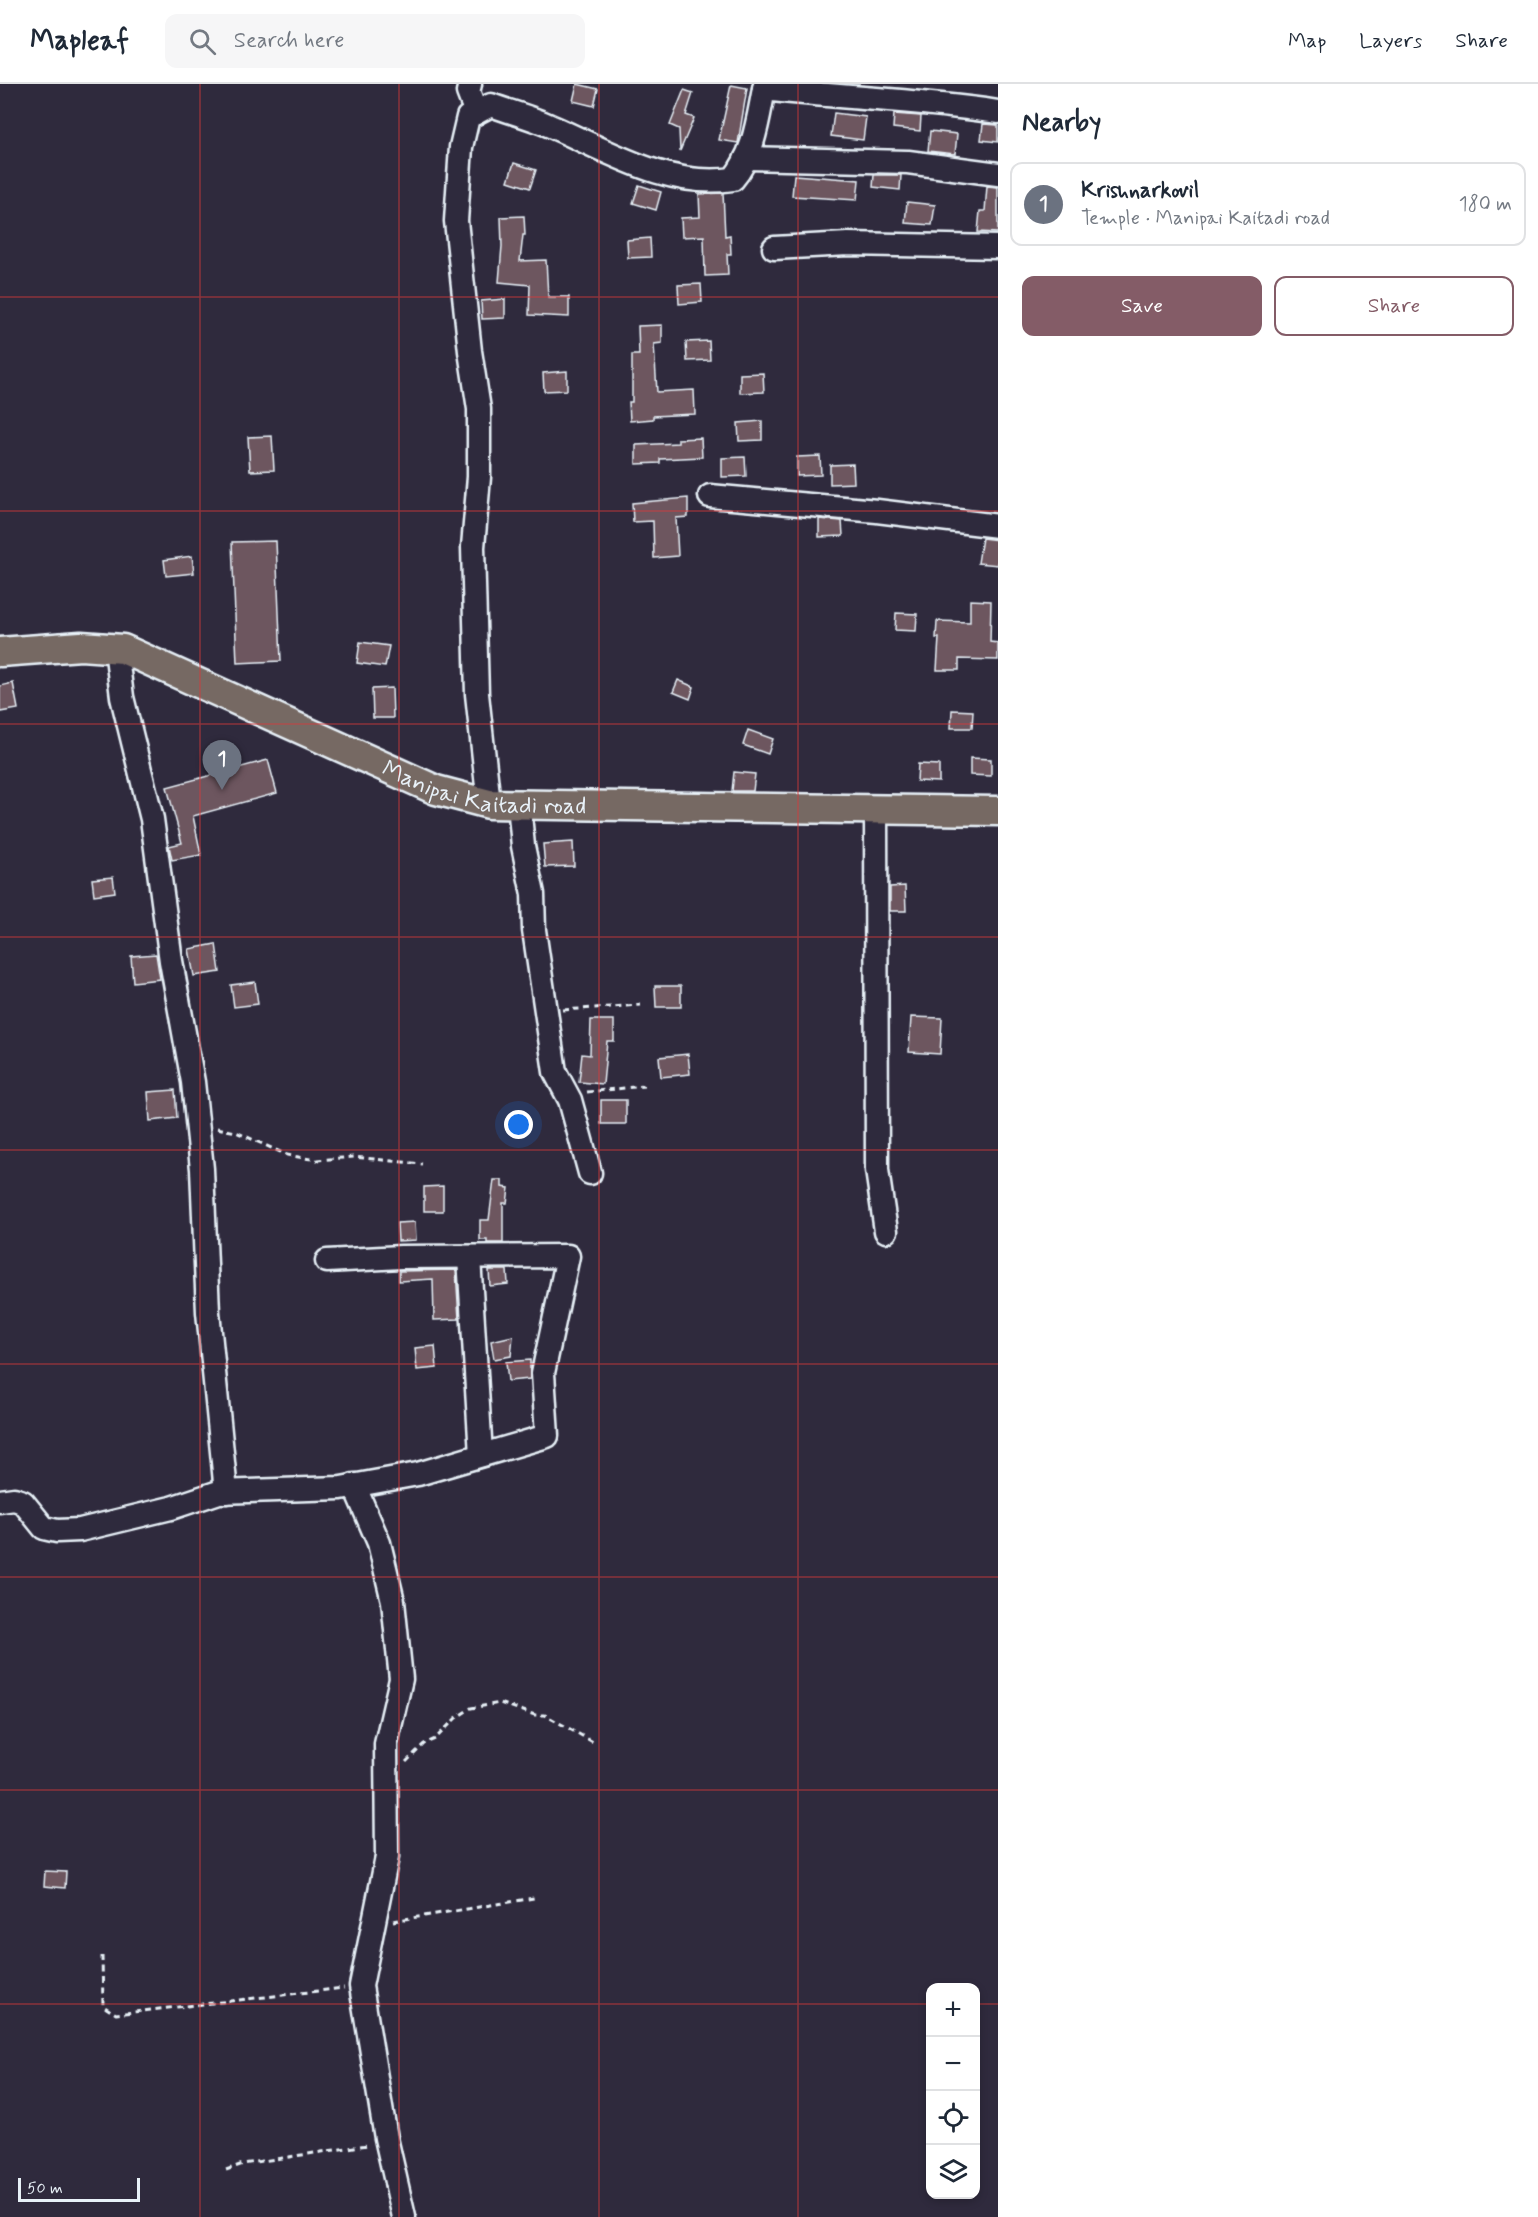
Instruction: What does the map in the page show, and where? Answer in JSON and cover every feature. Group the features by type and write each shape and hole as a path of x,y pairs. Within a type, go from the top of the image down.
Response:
{"main road":[{"name":"Manipai Kaitadi road","path":"0,652 81,646 123,649 436,790 489,804 998,811"}],"street":[{"path":"470,84 468,92 476,113"},
{"path":"489,804 477,694 473,547 479,477 479,409 470,351 456,221 460,147 468,117 491,105 546,123 661,174 711,183 733,179 741,169 752,145 765,86 826,96 944,103 998,112"},
{"path":"746,158 908,162 998,174"},
{"path":"774,248 848,244 998,247"},
{"path":"710,496 877,511 998,526"},
{"path":"116,648 122,697 152,819 171,961 193,1082 202,1169 208,1312 226,1492"},
{"path":"519,804 523,846 533,894 534,930 555,1072 567,1094 590,1173"},
{"path":"876,809 877,1170 886,1231"},
{"path":"0,1501 14,1499 23,1502 44,1528 57,1531 80,1530 171,1508 219,1492 341,1488 418,1474 547,1436 543,1373 568,1256 401,1257 327,1261"},
{"path":"469,1257 481,1455"},
{"path":"354,1485 380,1543 393,1601 401,1679 386,1744 387,1857 361,1986 387,2142 405,2217"}],"path":[{"path":"546,1011 641,1005"},
{"path":"567,1094 644,1086"},
{"path":"196,1114 212,1126 236,1132 287,1155 317,1160 354,1157 422,1164"},
{"path":"387,1774 405,1762 423,1744 435,1739 456,1718 471,1708 500,1703 535,1715 545,1715 593,1742"},
{"path":"374,1924 534,1898"},
{"path":"102,1956 103,2006 116,2014 361,1986"},
{"path":"226,2170 243,2164 387,2142"}],"building":[{"path":"577,84 598,89 594,106 573,101"},
{"path":"731,85 747,88 738,143 719,140"},
{"path":"684,90 693,93 686,115 694,118 680,151 679,129 670,125"},
{"path":"834,113 866,117 863,140 831,136"},
{"path":"894,114 921,116 920,131 893,128"},
{"path":"983,124 998,125 998,142 981,140"},
{"path":"930,131 957,134 955,154 928,151"},
{"path":"514,163 536,170 530,188 508,181"},
{"path":"794,175 859,180 857,200 792,196"},
{"path":"874,175 901,175 900,190 873,187"},
{"path":"639,185 661,192 656,210 633,203"},
{"path":"987,186 998,187 998,233 978,232 980,211 985,211"},
{"path":"723,193 725,236 730,235 731,254 727,254 728,275 705,276 704,236 682,237 681,218 700,217 699,194"},
{"path":"907,202 935,205 932,225 905,223"},
{"path":"524,216 525,235 523,235 520,261 546,260 548,297 569,297 569,317 529,315 530,285 499,282 502,246 501,217"},
{"path":"650,238 651,257 628,258 627,240"},
{"path":"701,284 702,302 679,304 678,285"},
{"path":"505,299 505,318 482,319 481,301"},
{"path":"662,325 662,343 654,344 657,392 694,390 695,414 653,416 653,419 630,421 632,355 639,355 638,326"},
{"path":"709,341 710,360 687,361 686,342"},
{"path":"567,371 567,390 544,391 543,373"},
{"path":"763,373 764,392 740,393 740,374"},
{"path":"762,421 762,440 739,441 738,423"},
{"path":"272,436 274,470 250,471 248,437"},
{"path":"701,438 702,457 660,459 660,463 636,464 636,445 678,443 678,439"},
{"path":"820,456 821,475 797,476 797,457"},
{"path":"745,457 746,476 722,477 722,458"},
{"path":"853,464 854,483 830,484 830,465"},
{"path":"688,498 688,517 676,518 678,556 654,558 653,521 633,522 632,503"},
{"path":"819,519 842,521 843,536 819,537"},
{"path":"982,538 998,540 998,565 978,563"},
{"path":"276,541 281,661 237,663 232,542"},
{"path":"192,556 194,573 166,576 164,560"},
{"path":"970,600 991,601 990,642 998,643 998,660 959,659 959,670 937,670 939,638 936,638 937,621 970,622"},
{"path":"896,613 917,614 916,631 895,630"},
{"path":"360,642 389,646 385,667 357,663"},
{"path":"678,680 694,687 690,699 673,692"},
{"path":"13,683 18,709 0,712 0,686"},
{"path":"392,688 393,718 373,718 372,689"},
{"path":"952,710 973,711 972,728 951,728"},
{"path":"748,730 773,739 768,754 743,745"},
{"path":"970,758 991,759 991,776 970,775"},
{"path":"268,760 277,793 193,816 201,855 172,860 169,846 182,843 167,787"},
{"path":"918,764 939,765 939,782 917,781"},
{"path":"734,772 755,774 753,791 732,791"},
{"path":"573,842 574,866 545,867 543,844"},
{"path":"113,877 115,892 94,895 92,879"},
{"path":"905,886 906,911 890,911 890,887"},
{"path":"216,944 220,972 194,976 189,949"},
{"path":"156,954 160,979 133,982 131,956"},
{"path":"255,982 258,1004 234,1007 231,985"},
{"path":"655,986 681,986 681,1007 656,1007"},
{"path":"911,1017 942,1018 940,1054 909,1052"},
{"path":"591,1020 614,1020 614,1041 607,1041 603,1084 579,1082 582,1054 590,1055"},
{"path":"688,1054 690,1074 661,1077 659,1057"},
{"path":"175,1090 177,1118 150,1121 148,1092"},
{"path":"601,1100 626,1100 626,1124 601,1124"},
{"path":"494,1180 502,1180 502,1187 509,1188 507,1203 503,1203 503,1243 487,1243 487,1240 480,1240 480,1220 489,1220"},
{"path":"443,1186 443,1211 424,1211 424,1187"},
{"path":"415,1222 416,1240 398,1241 397,1223"},
{"path":"456,1270 459,1319 434,1320 433,1279 399,1281 399,1271"},
{"path":"489,1270 507,1270 508,1284 490,1286"},
{"path":"513,1336 511,1356 494,1359 491,1341"},
{"path":"435,1346 437,1368 417,1370 415,1348"},
{"path":"530,1360 530,1379 508,1381 506,1362"},
{"path":"45,1871 66,1872 65,1888 44,1886"}],"place":[{"name":"Krishnarkovil","path":"222,790"}]}
